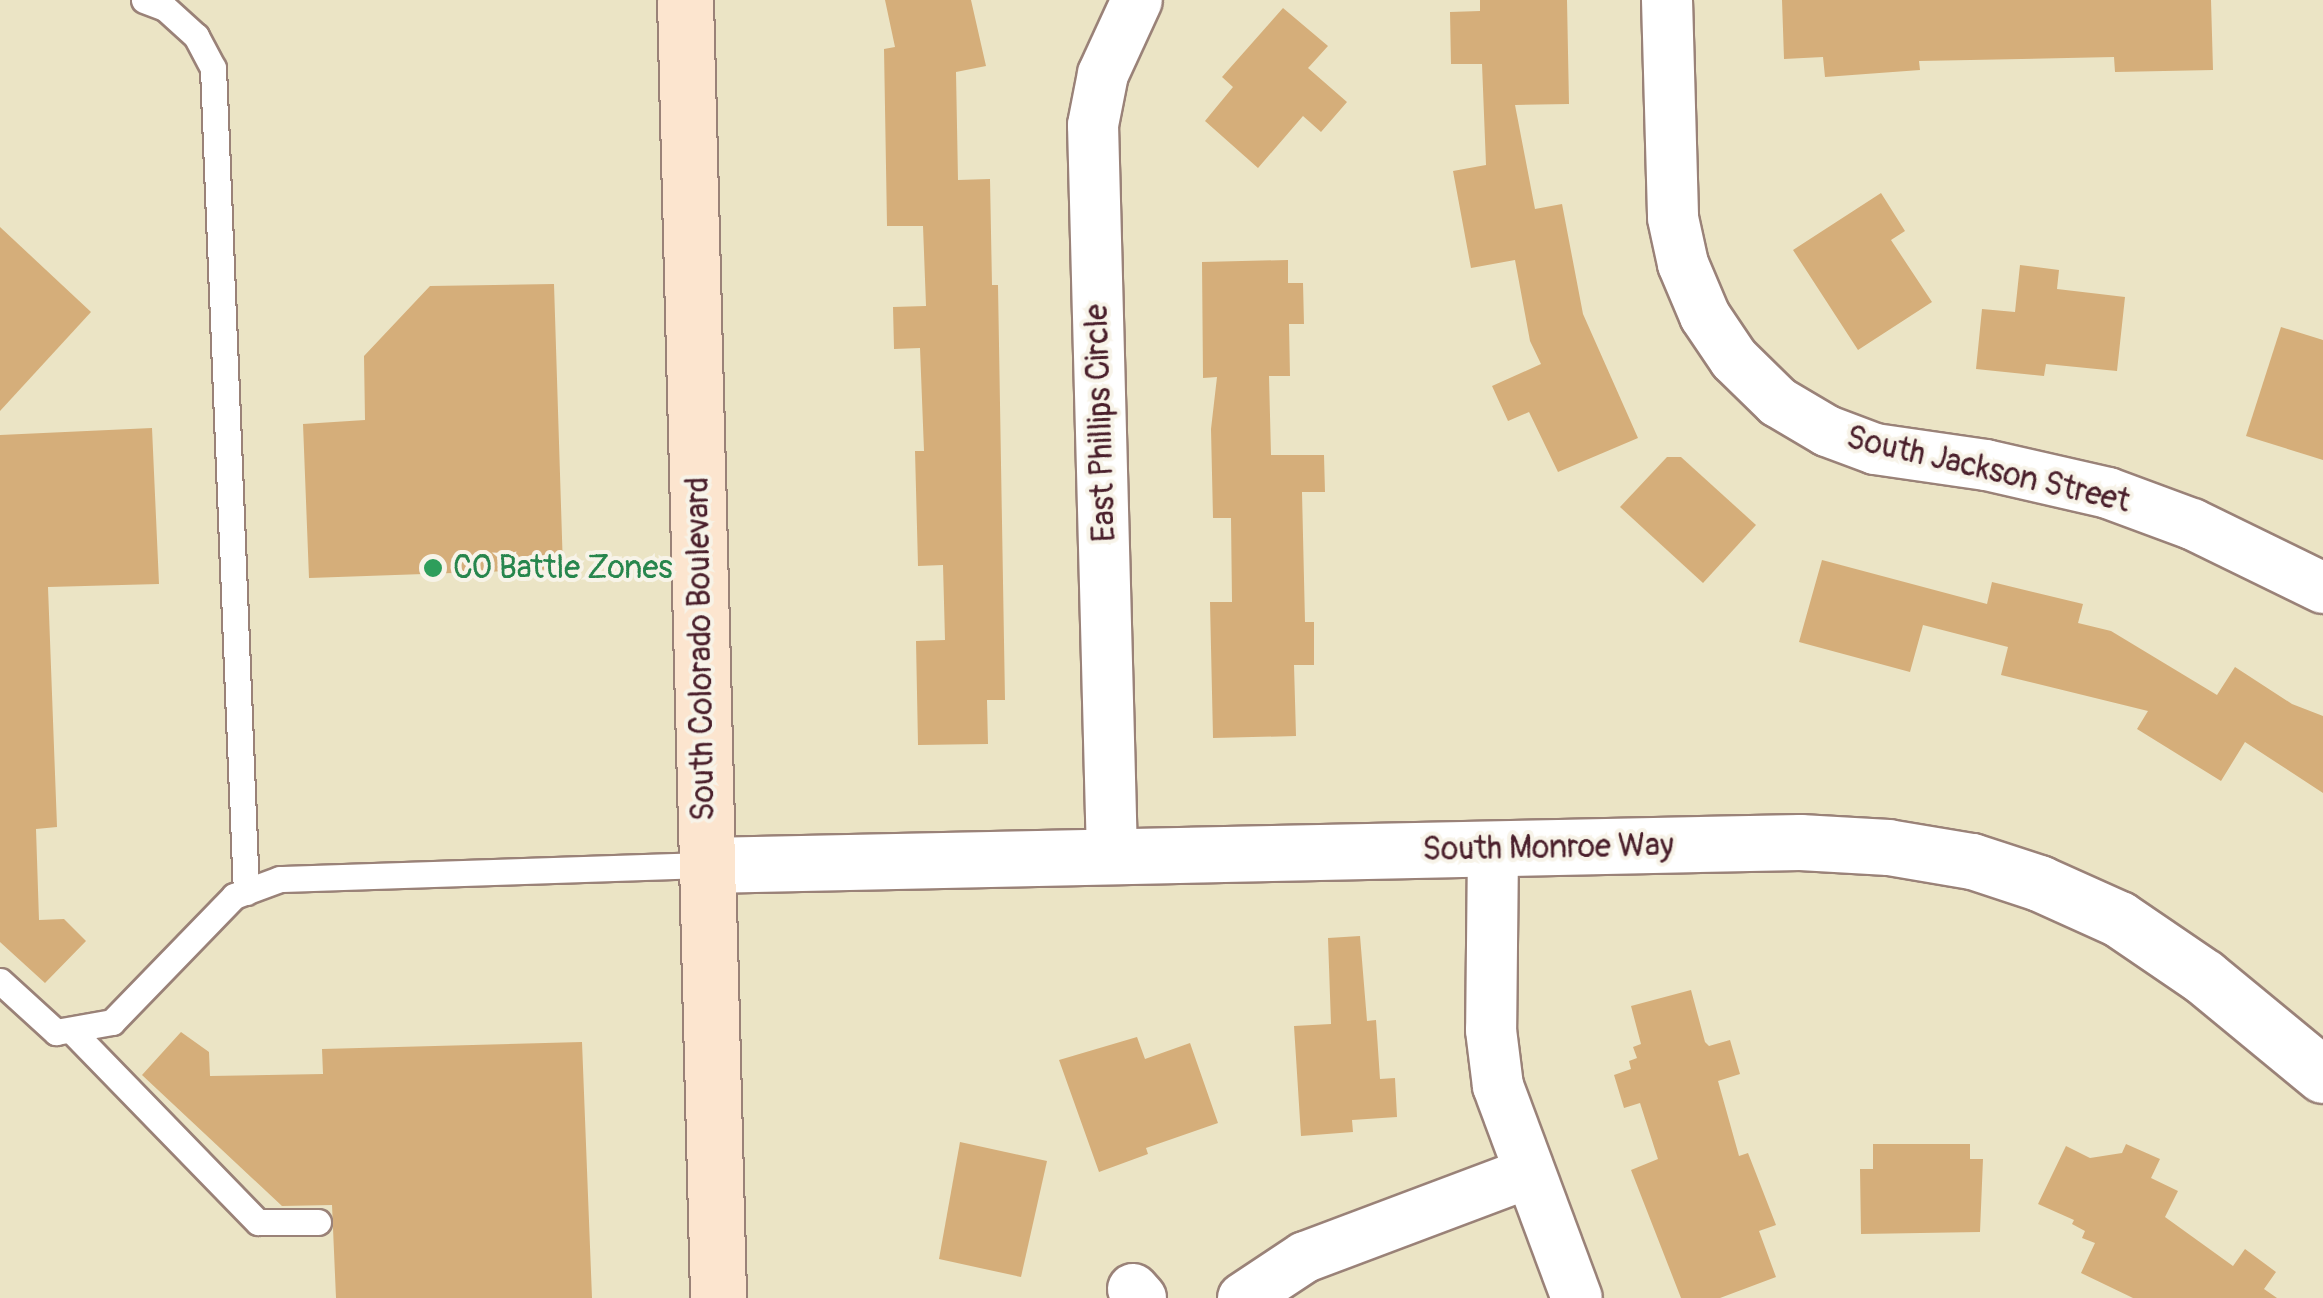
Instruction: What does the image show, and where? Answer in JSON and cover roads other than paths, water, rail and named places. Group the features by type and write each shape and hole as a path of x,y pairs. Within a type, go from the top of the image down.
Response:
{"main road":[{"name":"South Colorado Boulevard","path":"685,0 718,1298"}],"street":[{"name":"East Phillips Circle","path":"1112,855 1093,125 1103,74 1137,0"},
{"name":"South Jackson Street","path":"1667,0 1674,218 1683,264 1705,316 1734,359 1778,402 1827,431 1875,449 1986,465 2108,493 2192,524 2323,588"},
{"name":"South Monroe Way","path":"706,866 1800,842 1888,847 1972,862 2039,883 2119,920 2204,977 2323,1076"},
{"path":"1493,850 1491,1030 1498,1086 1576,1298"},
{"path":"1242,1298 1305,1257 1529,1173"}],"lane":[{"path":"144,0 165,8 196,36 213,68 246,892"},
{"path":"0,982 56,1032 70,1030 112,1022 234,896 280,879 706,866"},
{"path":"70,1030 258,1222 318,1222"}],"place":[{"name":"CO Battle Zones","path":"433,568"}]}
